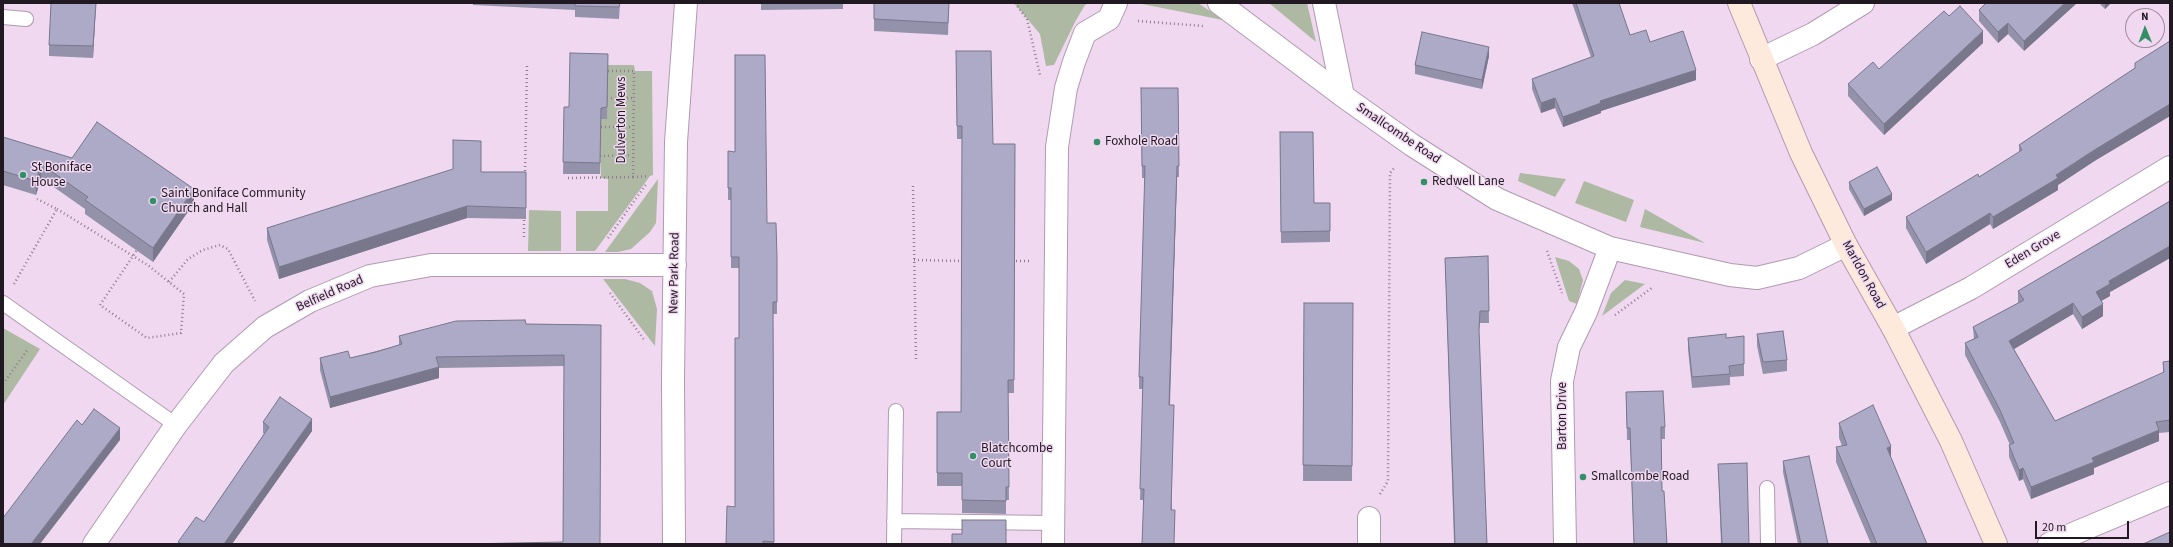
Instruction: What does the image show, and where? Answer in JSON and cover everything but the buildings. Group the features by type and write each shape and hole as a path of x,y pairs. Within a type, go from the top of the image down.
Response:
{"main road":[{"name":"Marldon Road","path":"1739,3 1801,153 1846,245 1893,328 1951,441 1996,544"}],"street":[{"name":"New Park Road","path":"674,544 673,378 676,142 686,3"},
{"name":"Smallcombe Road","path":"1219,3 1343,96 1412,145 1496,200 1610,248 1730,275 1757,278 1798,268 1846,245"},
{"path":"1324,3 1343,96"},
{"path":"1761,59 1814,34 1863,3"},
{"path":"1053,544 1057,147 1066,88 1085,33 1112,11"},
{"name":"Eden Grove","path":"1893,328 1971,288 2170,167"},
{"name":"Barton Drive","path":"1565,544 1562,381 1569,347 1586,312 1610,248"},
{"name":"Belfield Road","path":"94,544 176,425 224,363 265,327 310,301 370,276 431,265 675,265"},
{"path":"2049,544 2170,493"},
{"path":"1369,518 1369,544"}],"lane":[{"path":"3,17 26,19"},
{"path":"3,303 176,425"},
{"path":"894,544 896,411"},
{"path":"1766,488 1768,544"},
{"path":"894,521 1054,523"}],"path":[{"path":"1015,3 1027,18 1041,79"},
{"path":"1112,11 1208,26"},
{"path":"525,180 527,64"},
{"name":"Dulverton Mews","path":"568,178 632,177 634,72 608,71"},
{"path":"607,98 634,98"},
{"path":"600,127 633,127"},
{"path":"1369,518 1372,504 1388,481 1390,173 1412,145"},
{"path":"600,156 632,155"},
{"path":"632,177 653,175 589,265 673,378"},
{"path":"913,186 916,360"},
{"path":"37,199 57,209 133,256 184,294 181,333 147,338 100,305 133,256 137,250"},
{"path":"12,287 57,209"},
{"path":"524,212 524,266"},
{"path":"169,282 188,259 202,250 220,245 228,249 257,305"},
{"path":"914,260 969,261"},
{"path":"1009,261 1056,262"},
{"path":"3,384 31,344"}],"green space":[{"path":"1014,3 1089,3 1085,5 1075,22 1054,65 1046,66 1040,34"},
{"path":"1137,3 1198,3 1223,20"},
{"path":"1269,3 1307,3 1316,42"},
{"path":"607,65 634,65 635,71 652,71 653,175 650,176 595,251 576,251 576,211 608,211 608,179 601,178 600,147 601,119 607,118"},
{"path":"1520,173 1566,179 1555,197 1518,181"},
{"path":"658,179 656,223 650,232 631,249 618,252 605,252"},
{"path":"1584,181 1634,200 1626,222 1575,203"},
{"path":"1645,209 1705,243 1640,227"},
{"path":"529,210 561,211 561,251 528,251"},
{"path":"1555,257 1569,261 1579,269 1583,280 1577,304 1569,301"},
{"path":"603,279 625,279 640,283 652,291 657,309 655,346"},
{"path":"1625,280 1645,284 1602,316 1611,293"},
{"path":"3,328 40,349 3,405"}],"place":[{"name":"Foxhole Road","path":"1097,142"},
{"name":"St Boniface House","path":"23,175"},
{"name":"Redwell Lane","path":"1424,182"},
{"name":"Saint Boniface Community Church and Hall","path":"153,201"},
{"name":"Blatchcombe Court","path":"973,456"},
{"name":"Smallcombe Road","path":"1583,477"}]}
